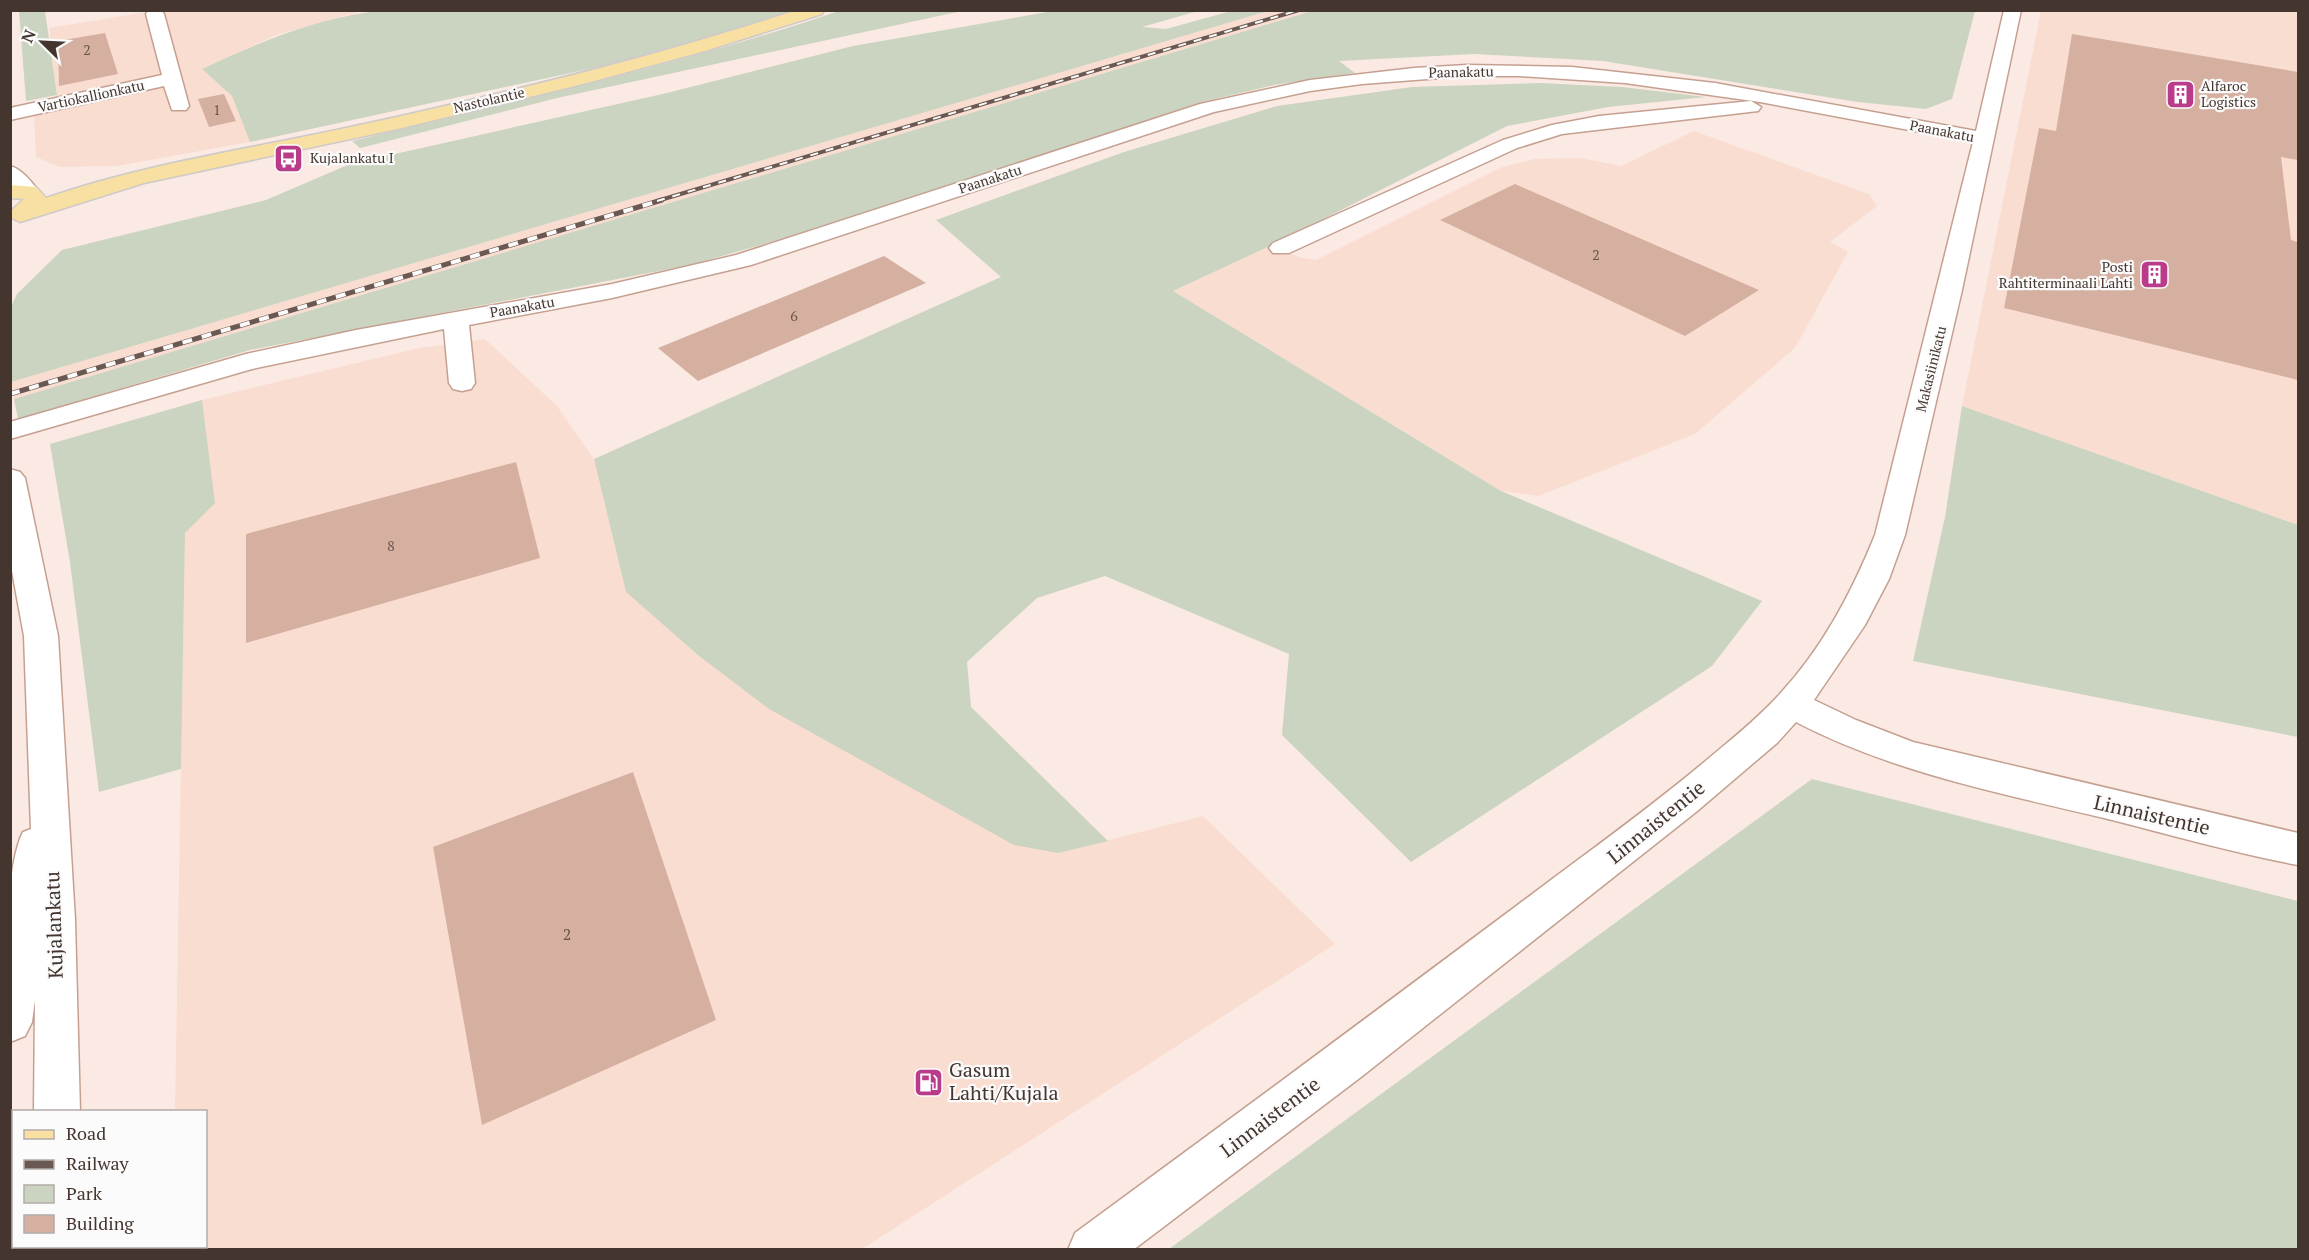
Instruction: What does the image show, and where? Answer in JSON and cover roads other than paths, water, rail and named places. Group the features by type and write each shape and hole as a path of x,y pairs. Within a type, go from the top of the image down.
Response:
{"main road":[{"name":"Nastolantie","path":"16,217 68,198 159,174 497,99 721,41 816,10"},
{"name":"Nastolantie","path":"23,192 159,174"},
{"path":"16,217 33,205 36,200 23,192"}],"street":[{"name":"Makasiinikatu","path":"1792,704 1849,625 1873,579 1890,535 1950,290 1982,138 2013,10"},
{"path":"155,14 178,106"},
{"name":"Paanakatu","path":"10,430 246,362 612,291 743,260 1207,108 1297,87 1399,74 1517,71 1624,77 1772,99 1982,138"},
{"name":"Vartiokallionkatu","path":"10,114 171,79"},
{"path":"1281,248 1491,152 1550,132 1599,122 1752,107 1772,99"},
{"path":"10,172 23,192"},
{"path":"456,320 462,383"},
{"name":"Kujalankatu","path":"10,478 41,636 55,920 57,1110"},
{"name":"Linnaistentie","path":"1092,1250 1562,897 1692,794 1764,733 1792,704 1844,730 1953,767 2298,849"},
{"name":"Kujalankatu","path":"10,1022 38,835 45,739"}],"railway":[{"path":"657,201 1299,10"},
{"path":"10,394 662,200"}],"place":[{"name":"Alfaroc Logistics","path":"2180,94"},
{"name":"Kujalankatu I","path":"289,158"},
{"name":"Posti Rahtiterminaali Lahti","path":"2154,275"},
{"name":"Gasum Lahti/Kujala","path":"928,1082"}]}
